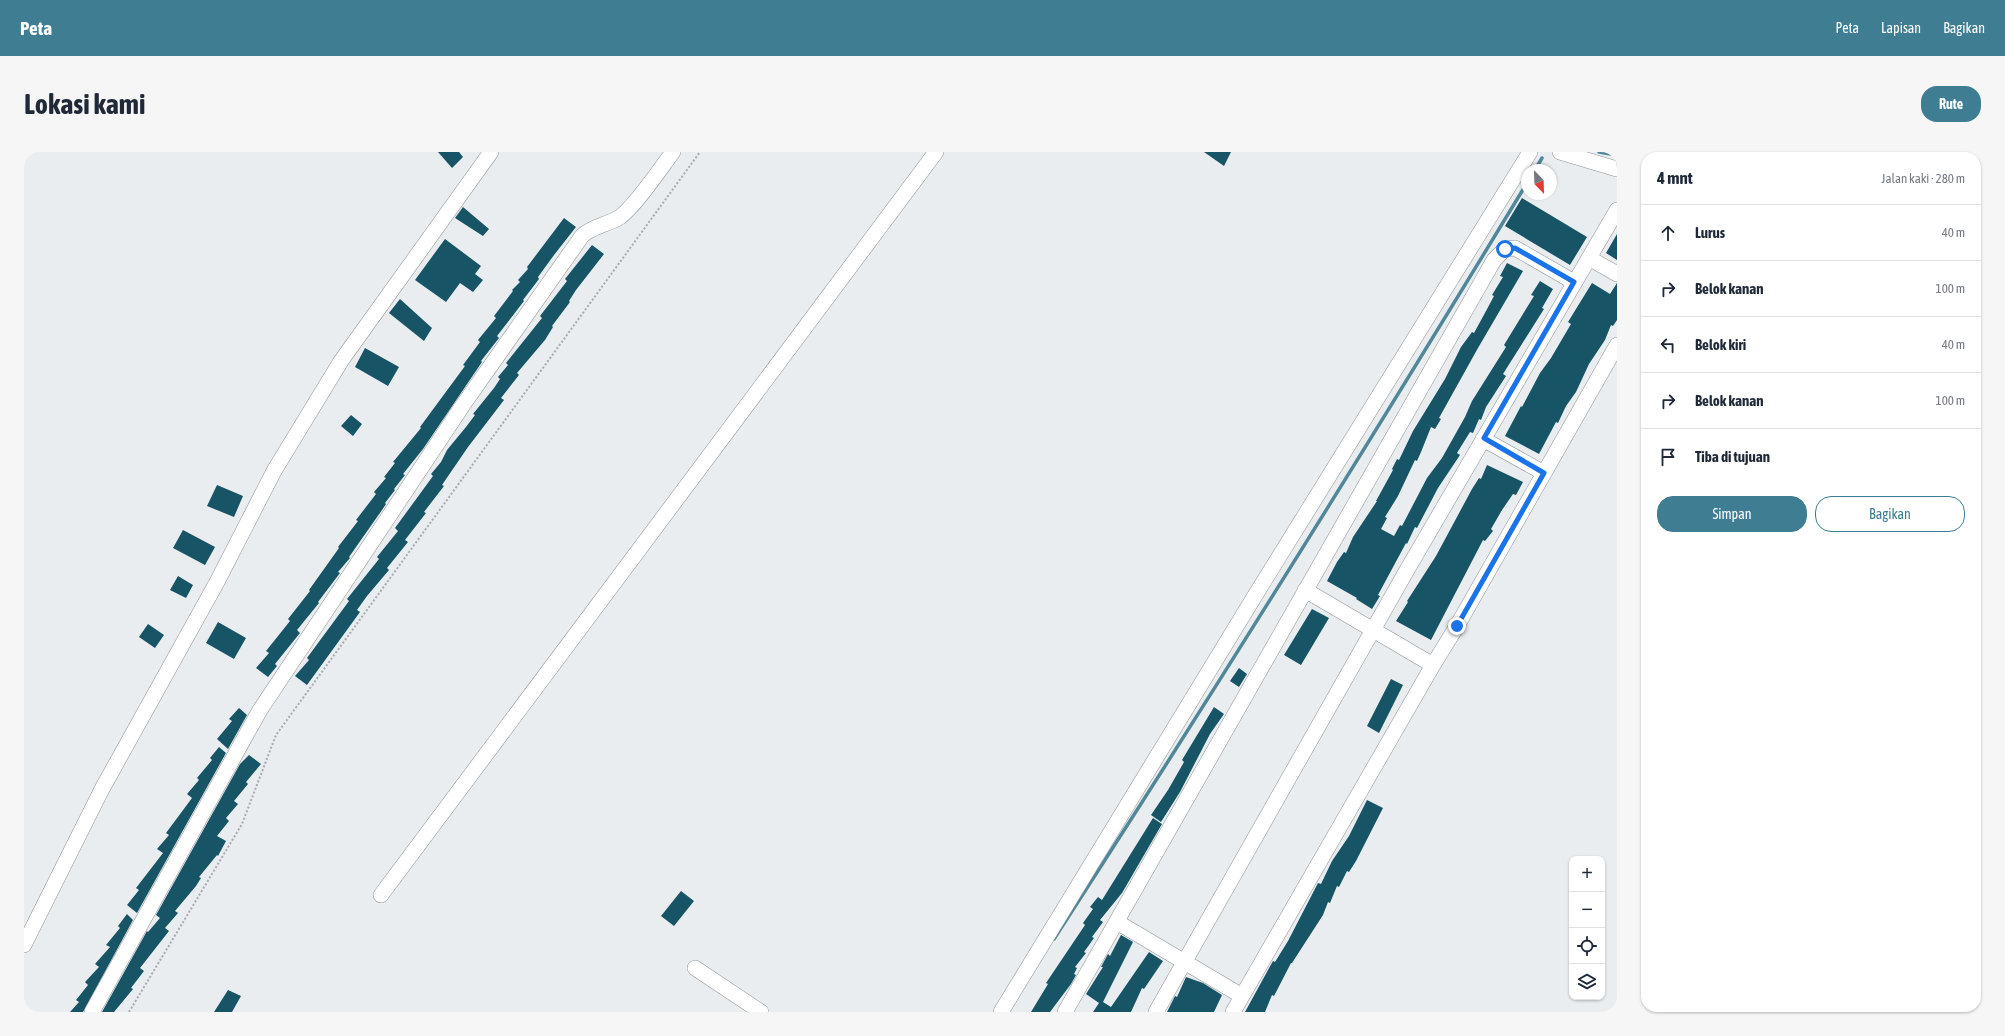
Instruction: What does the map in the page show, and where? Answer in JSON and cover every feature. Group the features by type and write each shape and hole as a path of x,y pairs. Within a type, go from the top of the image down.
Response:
{"street":[{"path":"24,945 102,789 217,582 274,471 341,361 491,152"},
{"path":"92,1012 260,710 463,405 582,236 589,229 620,216 631,206 673,152"},
{"path":"382,895 936,152"},
{"path":"1001,1012 1252,600 1530,152"},
{"path":"1560,152 1617,169"},
{"path":"1156,1012 1484,438 1617,210"},
{"path":"1065,1012 1494,260 1505,249 1515,248 1574,282"},
{"path":"1589,258 1617,274"},
{"path":"1233,1012 1432,665 1457,626 1617,345"},
{"path":"1484,438 1544,473"},
{"path":"1305,590 1432,665"},
{"path":"1117,922 1242,996"},
{"path":"695,968 761,1012"}],"path":[{"path":"130,1012 242,824 276,735 700,152"}],"building":[{"path":"438,152 459,152 463,157 452,168"},
{"path":"1204,152 1231,152 1224,166"},
{"path":"1521,200 1525,200 1587,237 1570,265 1505,226"},
{"path":"463,207 489,229 483,236 455,218"},
{"path":"564,218 576,227 538,277 539,279 523,300 524,301 497,336 499,338 481,361 482,362 423,449 403,474 405,475 394,489 395,490 385,503 386,504 349,557 350,558 338,572 340,573 318,602 319,603 297,630 300,633 275,664 277,666 268,677 256,668 269,653 266,651 290,621 288,619 310,591 309,590 339,548 338,547 358,521 356,520 376,494 374,492 386,478 384,477 395,463 393,462 421,428 420,427 465,366 463,365 480,342 478,340 496,318 494,316 513,291 512,290 520,282 518,280 528,269 527,267"},
{"path":"1617,234 1617,260 1606,253"},
{"path":"445,239 481,266 475,274 483,280 473,292 460,283 446,302 415,280"},
{"path":"592,245 604,254 576,290 569,301 570,302 552,326 553,327 545,340 517,373 519,375 501,398 504,400 468,447 442,485 444,486 424,512 426,513 405,540 408,542 387,568 389,570 357,610 360,612 307,685 295,676 309,660 307,658 349,601 347,599 379,559 377,557 398,531 395,528 433,476 431,474 441,462 447,450 466,427 475,415 473,414 494,388 500,379 498,377 508,365 506,363 542,318 540,316 567,281 565,279"},
{"path":"1507,263 1523,271 1439,418 1441,419 1435,429 1431,427 1417,461 1415,460 1398,496 1385,517 1387,518 1381,529 1394,536 1400,525 1402,526 1427,478 1442,458 1465,417 1472,401 1506,347 1504,345 1534,296 1531,295 1540,281 1553,289 1542,308 1544,309 1503,374 1506,376 1486,407 1481,420 1479,419 1473,433 1470,432 1457,453 1460,455 1438,488 1417,528 1415,527 1372,609 1356,599 1357,598 1327,581 1337,562 1344,552 1346,553 1353,537 1377,501 1397,459 1399,460 1413,431 1445,379 1461,347 1472,332 1474,333 1494,296 1492,295 1503,277 1500,276"},
{"path":"1592,283 1610,294 1617,283 1617,320 1613,326 1611,325 1605,340 1589,364 1576,392 1566,406 1558,423 1556,422 1539,454 1505,436 1540,373 1551,358 1571,324 1568,322"},
{"path":"400,299 432,328 424,341 389,313"},
{"path":"365,348 399,367 388,386 355,367"},
{"path":"351,415 362,424 353,436 341,426"},
{"path":"1487,465 1523,482 1516,495 1513,494 1502,510 1491,529 1493,531 1485,541 1483,540 1431,640 1396,621 1436,556 1472,489 1479,478 1481,479"},
{"path":"217,485 243,496 234,517 207,506"},
{"path":"183,530 215,547 205,565 173,548"},
{"path":"178,576 193,585 186,598 170,590"},
{"path":"1312,609 1329,618 1301,665 1284,655"},
{"path":"218,622 246,638 234,659 206,643"},
{"path":"148,624 164,635 155,648 139,637"},
{"path":"1239,668 1247,674 1239,687 1230,681"},
{"path":"1391,679 1403,685 1379,733 1367,726"},
{"path":"1214,707 1224,714 1210,734 1180,792 1161,822 1151,815 1168,790 1184,762 1182,760"},
{"path":"239,708 247,715 228,749 217,739 232,721 229,719"},
{"path":"219,747 226,753 137,913 127,905 139,890 136,888 163,853 157,849 169,835 166,833 192,798 187,794 199,780 197,778 212,760 210,758"},
{"path":"249,755 261,764 246,782 248,784 234,801 238,804 226,818 229,821 217,836 226,841 218,856 217,855 199,877 201,878 196,886 175,911 178,913 165,928 169,931 140,968 144,971 131,988 133,989 114,1012 102,1012 147,931 148,932 160,918 156,915 240,764"},
{"path":"1367,800 1383,808 1356,861 1349,872 1347,871 1339,887 1337,886 1323,915 1291,963 1274,996 1272,995 1265,1012 1245,1012 1273,961 1275,962 1288,941 1318,883 1321,884 1332,861 1349,836"},
{"path":"1153,818 1162,824 1122,893 1100,920 1103,922 1092,937 1094,938 1084,952 1086,953 1075,967 1077,968 1074,974 1076,975 1071,984 1050,1012 1031,1012 1048,984 1046,983 1085,925 1083,923 1093,909 1090,907 1098,897 1102,900"},
{"path":"681,891 694,901 674,926 661,916"},
{"path":"127,914 133,920 83,1012 70,1012 79,1002 76,1000 88,985 85,982 99,967 95,964 110,947 106,945 120,928 118,926"},
{"path":"1121,935 1133,942 1103,1002 1111,1007 1149,952 1163,961 1144,989 1142,988 1131,1012 1093,1012 1099,1003 1086,994 1103,967 1101,967 1108,954 1110,956"},
{"path":"1186,977 1203,983 1222,995 1214,1012 1167,1012 1175,996 1177,997"},
{"path":"228,990 241,996 232,1012 214,1012"}],"waterway":[{"path":"1599,152 1617,155"},
{"path":"1538,164 1542,158"},
{"path":"1054,939 1294,562 1521,193"}],"route":[{"path":"1457,626 1544,473 1484,438 1574,282 1515,248 1505,249"}]}
